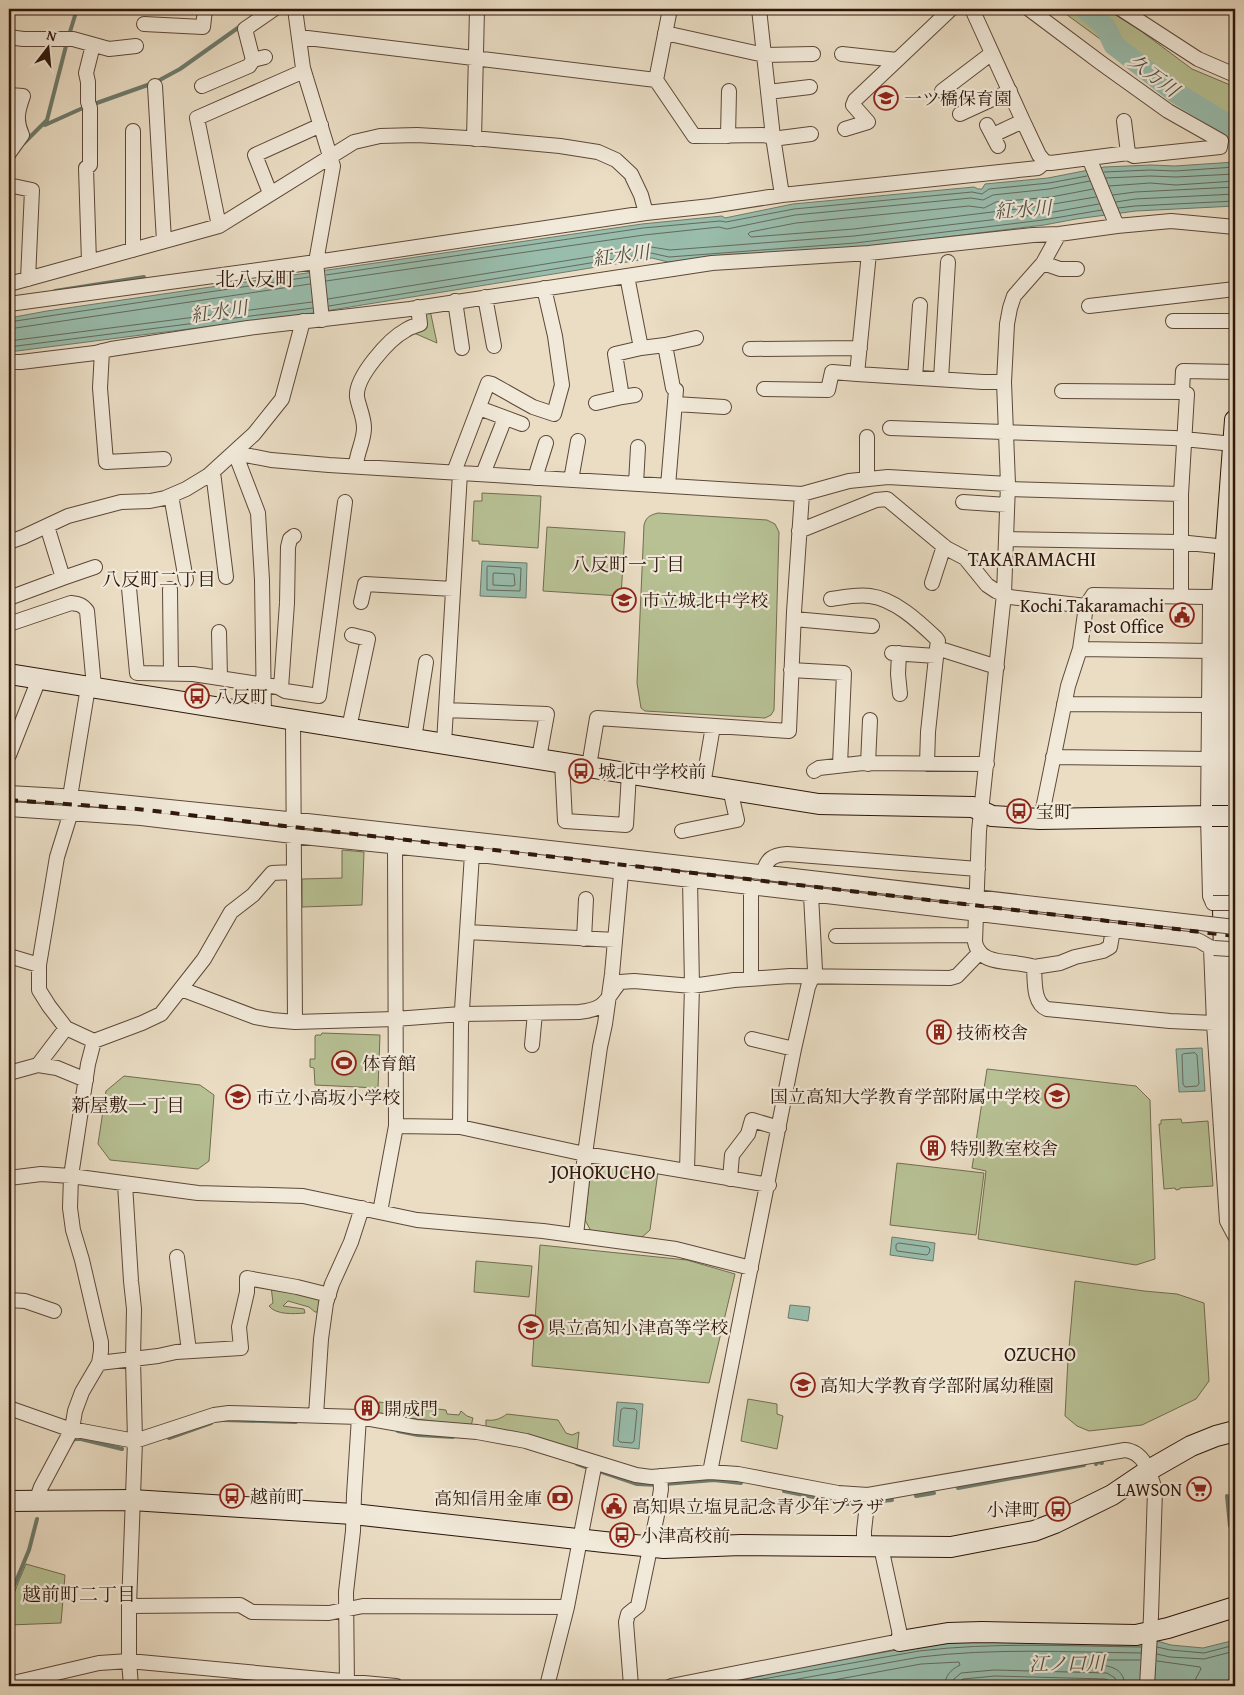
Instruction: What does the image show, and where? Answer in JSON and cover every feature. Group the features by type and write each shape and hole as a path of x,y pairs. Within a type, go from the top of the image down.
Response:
{"street":[{"path":"144,24 203,27 205,9"},
{"path":"202,86 249,66 259,59 245,29 274,9"},
{"path":"295,9 304,71 332,161 324,223 316,265 321,316"},
{"path":"474,139 477,9"},
{"path":"670,9 656,80 694,136 762,135 780,138 811,134"},
{"path":"758,9 773,137 782,195"},
{"path":"972,9 1039,155 1045,162 1090,162 1128,153 1134,156 1220,147 1221,141 1168,111 1029,9"},
{"path":"1121,9 1198,59 1235,75"},
{"path":"845,129 868,122 853,105 855,100 947,10"},
{"path":"665,33 764,55 813,54"},
{"path":"9,37 23,39 68,39 109,49 136,46"},
{"path":"298,37 656,80"},
{"path":"89,262 86,168 90,165 90,108 86,73 93,45"},
{"path":"942,91 992,53"},
{"path":"842,54 897,60"},
{"path":"219,226 197,118 304,71"},
{"path":"155,86 164,241"},
{"path":"768,92 810,87"},
{"path":"728,136 729,91"},
{"path":"960,114 1010,91"},
{"path":"9,95 22,96 17,115 18,126 22,135 9,153"},
{"path":"993,135 1023,121"},
{"path":"1124,121 1128,153"},
{"path":"270,193 255,154 321,125"},
{"path":"133,132 133,250"},
{"path":"9,284 219,226 270,193 332,161 354,142 380,136 417,135 474,139 560,146 598,152 616,160 631,174 641,194 646,213"},
{"path":"9,304 316,265 646,213 711,206 782,195 1038,168 1045,162"},
{"path":"1090,162 1115,221"},
{"path":"9,187 32,190 28,279"},
{"path":"9,362 22,362 102,351 303,321 321,316 456,302 712,263 869,253 1033,235 1059,234 1115,221 1171,221 1235,227"},
{"path":"1059,234 1043,263 1014,296 1005,338 1004,382 1008,486 1004,594 981,811 974,935 976,946 989,959 1027,964 1034,967 1060,963 1075,956 1104,950 1110,947 1113,930"},
{"path":"857,374 869,253"},
{"path":"941,379 948,262"},
{"path":"1043,263 1060,269 1078,269"},
{"path":"628,276 641,348"},
{"path":"444,743 453,589 457,473 488,384 492,384 533,407 554,414 562,385 555,336 544,288"},
{"path":"1089,306 1235,288"},
{"path":"485,297 494,346"},
{"path":"456,302 462,348"},
{"path":"915,378 920,304"},
{"path":"356,465 356,454 363,438 364,429 364,421 357,396 360,384 364,374 389,342 406,330 420,324 418,307"},
{"path":"9,542 68,516 121,502 150,501 170,496 186,489 213,472 254,434 282,399 303,321"},
{"path":"1173,321 1235,321"},
{"path":"596,403 629,396 615,354 696,338"},
{"path":"664,345 676,390 668,486"},
{"path":"750,349 860,348"},
{"path":"102,351 100,388 106,462 164,459"},
{"path":"1182,392 1183,370 1235,372"},
{"path":"764,389 828,390 832,372 1004,382"},
{"path":"1062,391 1182,392 1187,394 1181,494 1181,597"},
{"path":"675,404 724,407"},
{"path":"479,408 522,424"},
{"path":"483,474 505,418"},
{"path":"1235,420 1233,485 1226,547 1228,596 1221,805 1223,939 1235,1181"},
{"path":"890,428 988,433 1174,438 1233,444"},
{"path":"867,437 867,479"},
{"path":"571,480 578,441"},
{"path":"535,478 546,443"},
{"path":"636,484 638,447"},
{"path":"235,453 271,460 802,494 849,482 888,477 1008,486 1181,494"},
{"path":"235,453 258,513 262,580 264,715"},
{"path":"213,472 226,577"},
{"path":"589,766 597,718 789,731 802,494"},
{"path":"170,496 186,580"},
{"path":"799,531 876,500 887,499 944,546 965,558 990,587 1010,597 1086,606"},
{"path":"129,588 137,673 192,674 319,696 345,502"},
{"path":"963,502 1007,505"},
{"path":"47,526 64,578"},
{"path":"281,688 287,603 288,547 290,539 294,536"},
{"path":"1006,539 1181,543 1226,547"},
{"path":"932,583 944,546"},
{"path":"9,598 95,567"},
{"path":"361,602 366,584 453,589"},
{"path":"170,588 171,674"},
{"path":"831,599 868,595 894,605 918,622 938,641 928,732 927,764"},
{"path":"1040,819 1068,686 1080,649 1086,606 1093,595 1228,596"},
{"path":"1228,596 1210,604 1209,759 1223,816 1233,902 1213,903 1210,896 1223,816 1234,673 1233,608 1228,596"},
{"path":"9,624 71,603 80,604 87,611 91,687 70,797 70,812 57,857 38,981 42,997 66,1028 94,1041 161,1014 204,959 231,912 253,895 272,873 293,872"},
{"path":"794,619 872,626"},
{"path":"219,632 220,678"},
{"path":"349,728 368,639 352,635"},
{"path":"1080,649 1210,651"},
{"path":"900,694 896,653 937,652 997,667"},
{"path":"414,738 426,662"},
{"path":"791,670 844,673 840,765"},
{"path":"9,674 819,804 973,807 992,816 1040,819 1223,816"},
{"path":"9,755 39,678"},
{"path":"1064,704 1209,705"},
{"path":"446,710 547,714 539,758"},
{"path":"293,720 295,1022"},
{"path":"868,764 870,720"},
{"path":"703,785 713,726"},
{"path":"1053,757 1209,759"},
{"path":"562,762 565,821 626,825 629,773"},
{"path":"814,771 819,768 840,765 986,764"},
{"path":"682,831 737,820 730,789"},
{"path":"9,793 70,797 293,820 1235,927"},
{"path":"9,809 141,818 472,854 1197,940 1212,948 1233,950 1235,980"},
{"path":"380,1212 396,1126 395,846"},
{"path":"460,1128 461,1014 472,854"},
{"path":"763,873 766,863 771,858 787,854 978,869"},
{"path":"576,1235 585,1154 609,996 622,856"},
{"path":"687,1171 692,986 690,879"},
{"path":"751,887 751,978"},
{"path":"710,1472 769,1185 794,1049 808,987 815,970 811,895"},
{"path":"584,939 586,899"},
{"path":"467,932 615,940"},
{"path":"836,936 974,935"},
{"path":"1212,948 1214,1024 1227,1221 1235,1236"},
{"path":"181,989 255,1017 295,1022 395,1019 461,1014 535,1013 594,1010 602,1005 620,982 634,981 692,986 751,978 813,976 950,978 957,976 980,952"},
{"path":"9,956 39,965"},
{"path":"1034,967 1038,1000 1043,1007 1048,1009 1214,1024"},
{"path":"532,1045 535,1013"},
{"path":"38,1065 66,1028"},
{"path":"752,1040 794,1049"},
{"path":"36,1501 41,1486 72,1429 75,1410 82,1392 98,1363 101,1351 101,1342 82,1260 72,1230 70,1208 71,1176 94,1041"},
{"path":"9,1073 38,1065 57,1068 86,1080"},
{"path":"730,1179 732,1155 748,1134 752,1120 779,1128"},
{"path":"396,1126 460,1128 585,1154 769,1185"},
{"path":"9,1178 41,1174 71,1176 198,1193 303,1196 417,1220 576,1235 682,1250 751,1268"},
{"path":"125,1184 130,1281 134,1309 135,1441 128,1662 131,1686"},
{"path":"316,1416 321,1339 329,1295 351,1242 362,1208"},
{"path":"177,1258 189,1351"},
{"path":"98,1363 189,1351 240,1348 239,1327 247,1278 329,1295"},
{"path":"9,1300 25,1302 54,1311"},
{"path":"9,1408 66,1428 135,1441 214,1415 229,1413 359,1417 416,1427 462,1430 526,1441 661,1482 710,1472 738,1474 838,1493 867,1501 1125,1450 1131,1451 1139,1456 1149,1470 1155,1490 1146,1686"},
{"path":"347,1684 346,1592 353,1531 359,1417"},
{"path":"9,1501 132,1500 353,1514 664,1548 741,1545 950,1547 1034,1531 1090,1507 1191,1446 1235,1431"},
{"path":"547,1686 568,1607 595,1462"},
{"path":"632,1686 626,1622 628,1614 638,1606 661,1482"},
{"path":"867,1501 864,1532 873,1547 899,1630 900,1642"},
{"path":"129,1606 240,1605 252,1612 329,1613 362,1606 568,1607"},
{"path":"671,1686 948,1632 1020,1632 1149,1637 1235,1607"},
{"path":"9,1684 99,1663 128,1662 347,1684 396,1686"}],"shaded area":[{"path":"1059,9 1082,9 1102,29 1115,50"},
{"path":"1088,9 1106,9 1141,31 1192,69 1235,87 1235,124 1230,123 1122,46 1112,31"},
{"path":"428,310 430,310 437,343 414,333"},
{"path":"482,493 541,496 538,548 479,544 479,541 472,541 474,501 482,501"},
{"path":"658,513 767,520 775,524 779,532 774,710 771,715 765,718 645,711 641,708 637,683 644,525 649,517"},
{"path":"547,527 625,532 621,596 543,591"},
{"path":"342,850 364,852 362,905 302,907 302,879 342,878"},
{"name":"体育館","path":"322,1033 380,1035 378,1088 315,1085 314,1068 310,1067 310,1059 315,1059 315,1036"},
{"path":"987,1069 1136,1086 1150,1100 1155,1259 1136,1265 978,1239 986,1171 972,1168"},
{"path":"124,1076 200,1085 214,1095 209,1161 198,1169 110,1160 98,1144 106,1091"},
{"path":"1181,1119 1182,1123 1208,1121 1213,1186 1180,1188 1176,1190 1175,1188 1164,1189 1159,1124 1161,1124 1161,1120"},
{"path":"593,1161 658,1172 650,1230 641,1238 591,1231 585,1220"},
{"path":"897,1163 984,1173 976,1235 890,1225"},
{"path":"540,1245 687,1260 735,1274 709,1383 532,1366"},
{"path":"476,1261 532,1266 529,1297 474,1292"},
{"path":"1075,1281 1177,1294 1204,1303 1209,1381 1196,1399 1142,1425 1089,1431 1077,1426 1065,1416"},
{"path":"271,1286 325,1297 321,1312 315,1312 309,1307 288,1301 283,1306 304,1309 305,1313 286,1313 272,1309 269,1306 273,1303"},
{"path":"748,1399 777,1404 777,1414 783,1416 777,1449 741,1441"},
{"path":"379,1402 446,1410 447,1414 459,1415 461,1411 473,1418 471,1426 378,1414"},
{"path":"507,1414 558,1420 566,1433 572,1435 579,1432 577,1451 486,1428 486,1420 497,1419"},
{"path":"26,1564 65,1575 61,1623 9,1625 12,1601"}],"water":[{"name":"紅水川","path":"1235,162 1235,206 1136,211 1044,225 855,248 668,262 652,258 313,313 9,352 9,318 47,311 642,224 722,216 725,218 793,204 974,187 982,189 985,184 1048,178 1104,167 1175,166"},
{"path":"482,561 527,563 526,598 480,596"},
{"path":"1202,1048 1205,1091 1179,1092 1176,1049"},
{"path":"892,1237 935,1243 933,1261 890,1255"},
{"path":"790,1305 810,1307 808,1321 788,1318"},
{"path":"617,1402 643,1404 639,1449 613,1446"},
{"name":"江ノ口川","path":"1000,1639 1157,1641 1171,1645 1203,1648 1235,1640 1235,1679 1202,1686 995,1681 938,1686 696,1686 919,1646"}],"waterway":[{"path":"69,35 77,9"},
{"name":"久万川","path":"1085,9 1105,26 1114,45 1176,93 1235,129"},
{"path":"94,104 156,82 180,69 242,25"},
{"path":"24,143 47,120 67,42"},
{"path":"45,125 85,107"},
{"path":"9,178 14,154"},
{"path":"55,291 144,277"},
{"path":"223,1420 296,1422"},
{"path":"169,1438 211,1423"},
{"path":"398,1431 418,1435 453,1437"},
{"path":"72,1442 74,1439 81,1439 122,1449"},
{"path":"577,1464 585,1467"},
{"path":"958,1488 1084,1465"},
{"path":"602,1472 637,1484 658,1485"},
{"path":"665,1484 714,1480 741,1483"},
{"path":"784,1491 848,1504 863,1503"},
{"path":"916,1496 934,1493"},
{"path":"1227,1496 1230,1526"},
{"path":"870,1502 892,1500"},
{"path":"9,1598 29,1550 37,1519"},
{"path":"1234,1567 1235,1579"}],"railway":[{"path":"9,800 137,809 1235,936"}],"place":[{"name":"一ツ橋保育園","path":"886,98"},
{"name":"市立城北中学校","path":"624,600"},
{"name":"Kochi Takaramachi Post Office","path":"1182,615"},
{"name":"八反町","path":"197,696"},
{"name":"城北中学校前","path":"581,771"},
{"name":"宝町","path":"1019,811"},
{"name":"技術校舎","path":"939,1032"},
{"name":"体育館","path":"344,1063"},
{"name":"国立高知大学教育学部附属中学校","path":"1057,1096"},
{"name":"市立小高坂小学校","path":"238,1097"},
{"name":"特別教室校舎","path":"933,1148"},
{"name":"県立高知小津高等学校","path":"531,1327"},
{"name":"高知大学教育学部附属幼稚園","path":"803,1385"},
{"name":"開成門","path":"367,1408"},
{"name":"LAWSON","path":"1199,1489"},
{"name":"越前町","path":"232,1496"},
{"name":"高知信用金庫","path":"560,1498"},
{"name":"高知県立塩見記念青少年プラザ","path":"614,1506"},
{"name":"小津町","path":"1058,1509"},
{"name":"小津高校前","path":"622,1535"}],"district":[{"name":"北八反町","path":"255,278"},
{"name":"TAKARAMACHI","path":"1032,558"},
{"name":"八反町一丁目","path":"628,564"},
{"name":"八反町二丁目","path":"159,579"},
{"name":"新屋敷一丁目","path":"128,1105"},
{"name":"JOHOKUCHO","path":"603,1171"},
{"name":"OZUCHO","path":"1040,1353"},
{"name":"越前町二丁目","path":"79,1594"}]}
